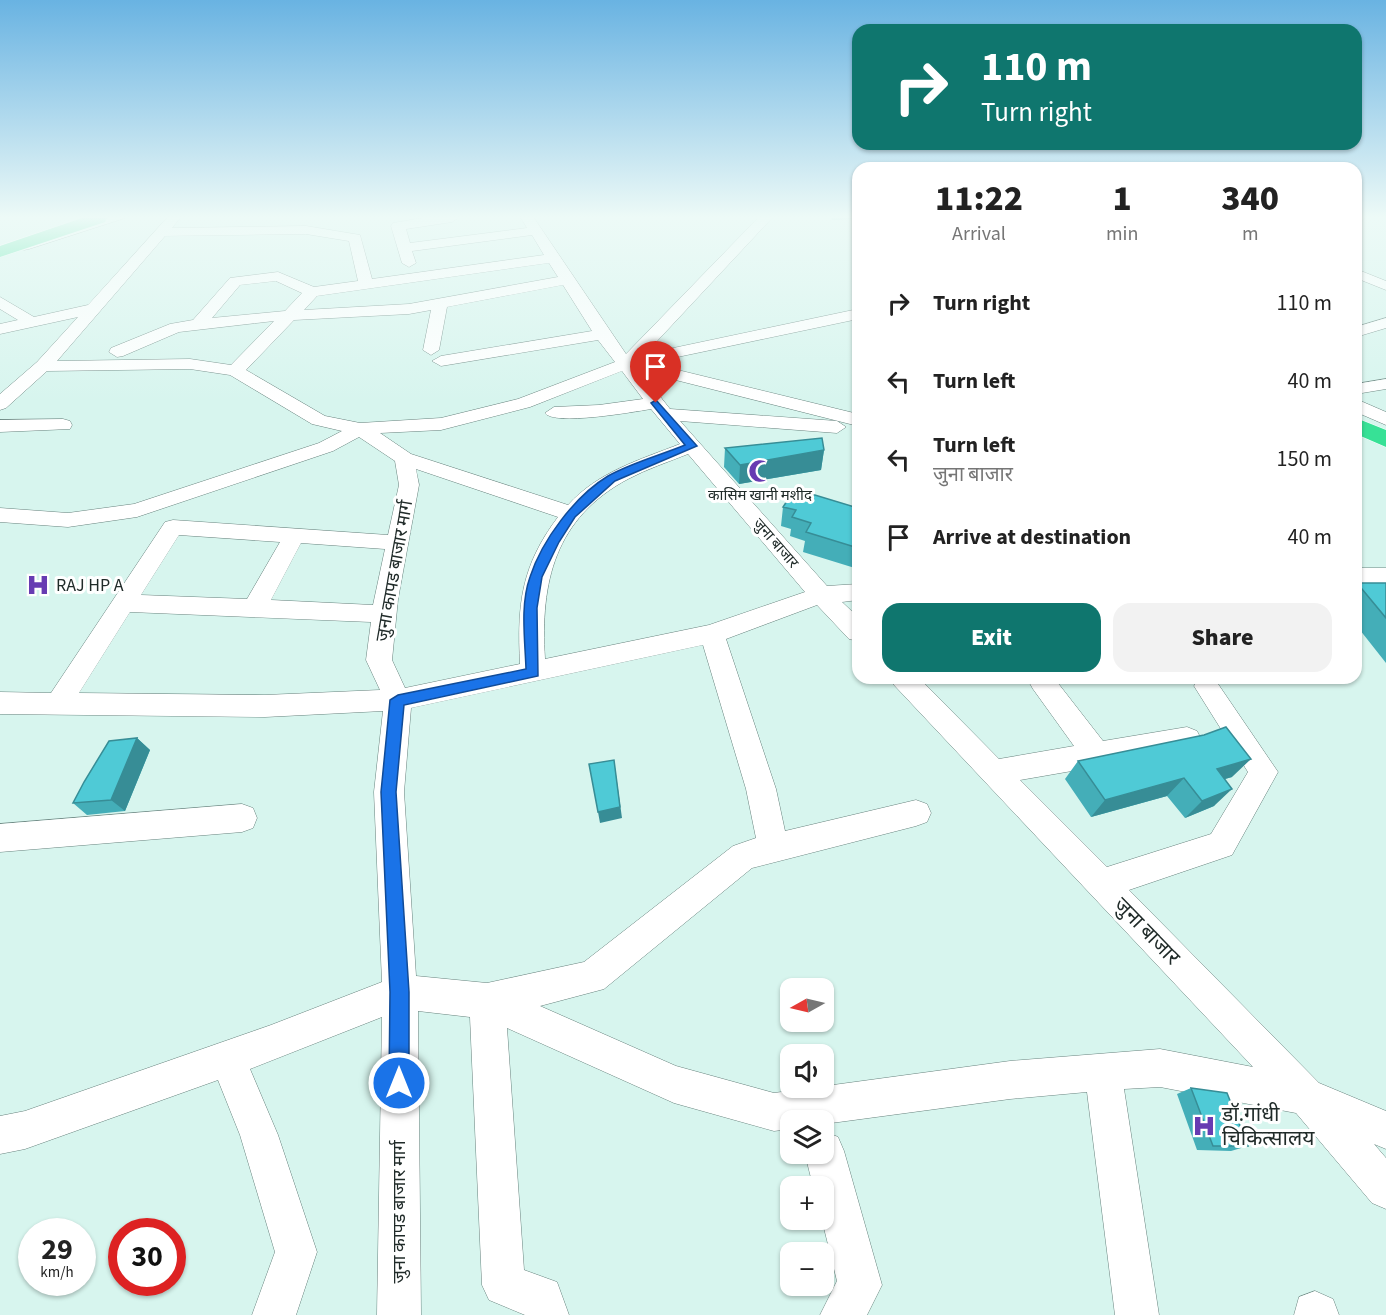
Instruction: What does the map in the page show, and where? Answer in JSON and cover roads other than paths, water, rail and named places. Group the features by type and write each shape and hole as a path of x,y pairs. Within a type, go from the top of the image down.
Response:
{"highway":[{"path":"1362,415 1386,426"},
{"path":"1362,428 1386,439"}],"street":[{"path":"0,404 43,366 119,279"},
{"path":"198,325 235,281 249,279"},
{"path":"285,279 312,292 402,279"},
{"path":"365,279 366,284"},
{"path":"627,363 707,279"},
{"path":"1371,279 1386,286"},
{"path":"117,352 176,327 290,315 409,309 567,280"},
{"name":"जुना बाजार","path":"567,280 602,334 627,363 660,409 821,594 852,626"},
{"path":"235,371 312,292"},
{"path":"0,302 31,322"},
{"path":"440,304 436,356 602,334"},
{"path":"0,329 92,309"},
{"path":"43,366 190,364 235,371 319,420 360,429 441,424 524,403 627,363 852,315"},
{"path":"1362,330 1386,323"},
{"path":"627,363 852,419"},
{"path":"1362,388 1386,384"},
{"path":"1362,408 1386,419"},
{"path":"554,413 660,409 852,428"},
{"path":"0,426 63,425"},
{"path":"360,429 404,458 571,514"},
{"path":"0,515 68,520 137,510 326,447 360,429"},
{"path":"1362,434 1386,445"},
{"path":"533,673 531,608 536,577 553,542 571,514 612,479 692,446"},
{"name":"जुना कापड बाजार मार्ग","path":"399,1315 400,992 388,792 398,700 379,660 385,614 409,485 404,458"},
{"path":"137,510 173,527 398,543"},
{"path":"58,704 173,527"},
{"path":"254,609 294,536"},
{"path":"1362,576 1386,576"},
{"path":"0,703 265,706 398,700 712,634 821,594 852,592"},
{"path":"124,603 385,614"},
{"path":"712,634 761,789 774,849"},
{"name":"जुना बाजार","path":"909,684 1306,1096 1386,1189"},
{"path":"1044,684 1096,754"},
{"path":"1102,884 1221,845 1264,772 1207,686"},
{"path":"994,772 1187,739"},
{"path":"487,1001 592,977 744,856 916,813"},
{"path":"0,838 242,818"},
{"path":"0,1136 25,1130 227,1058 400,992 487,1001 674,1084 780,1112"},
{"path":"487,1001 504,1285 542,1298 547,1315"},
{"path":"227,1058 259,1135 296,1252 274,1315"},
{"path":"834,1110 1010,1080 1160,1068 1306,1096 1386,1130"},
{"path":"1104,1073 1137,1315"},
{"path":"827,1164 860,1285 842,1315"}],"place":[{"name":"कासिम खानी मशीद","path":"760,471"},
{"name":"RAJ HP A","path":"38,585"},
{"name":"डॉ.गांधी चिकित्सालय","path":"1204,1126"}]}
